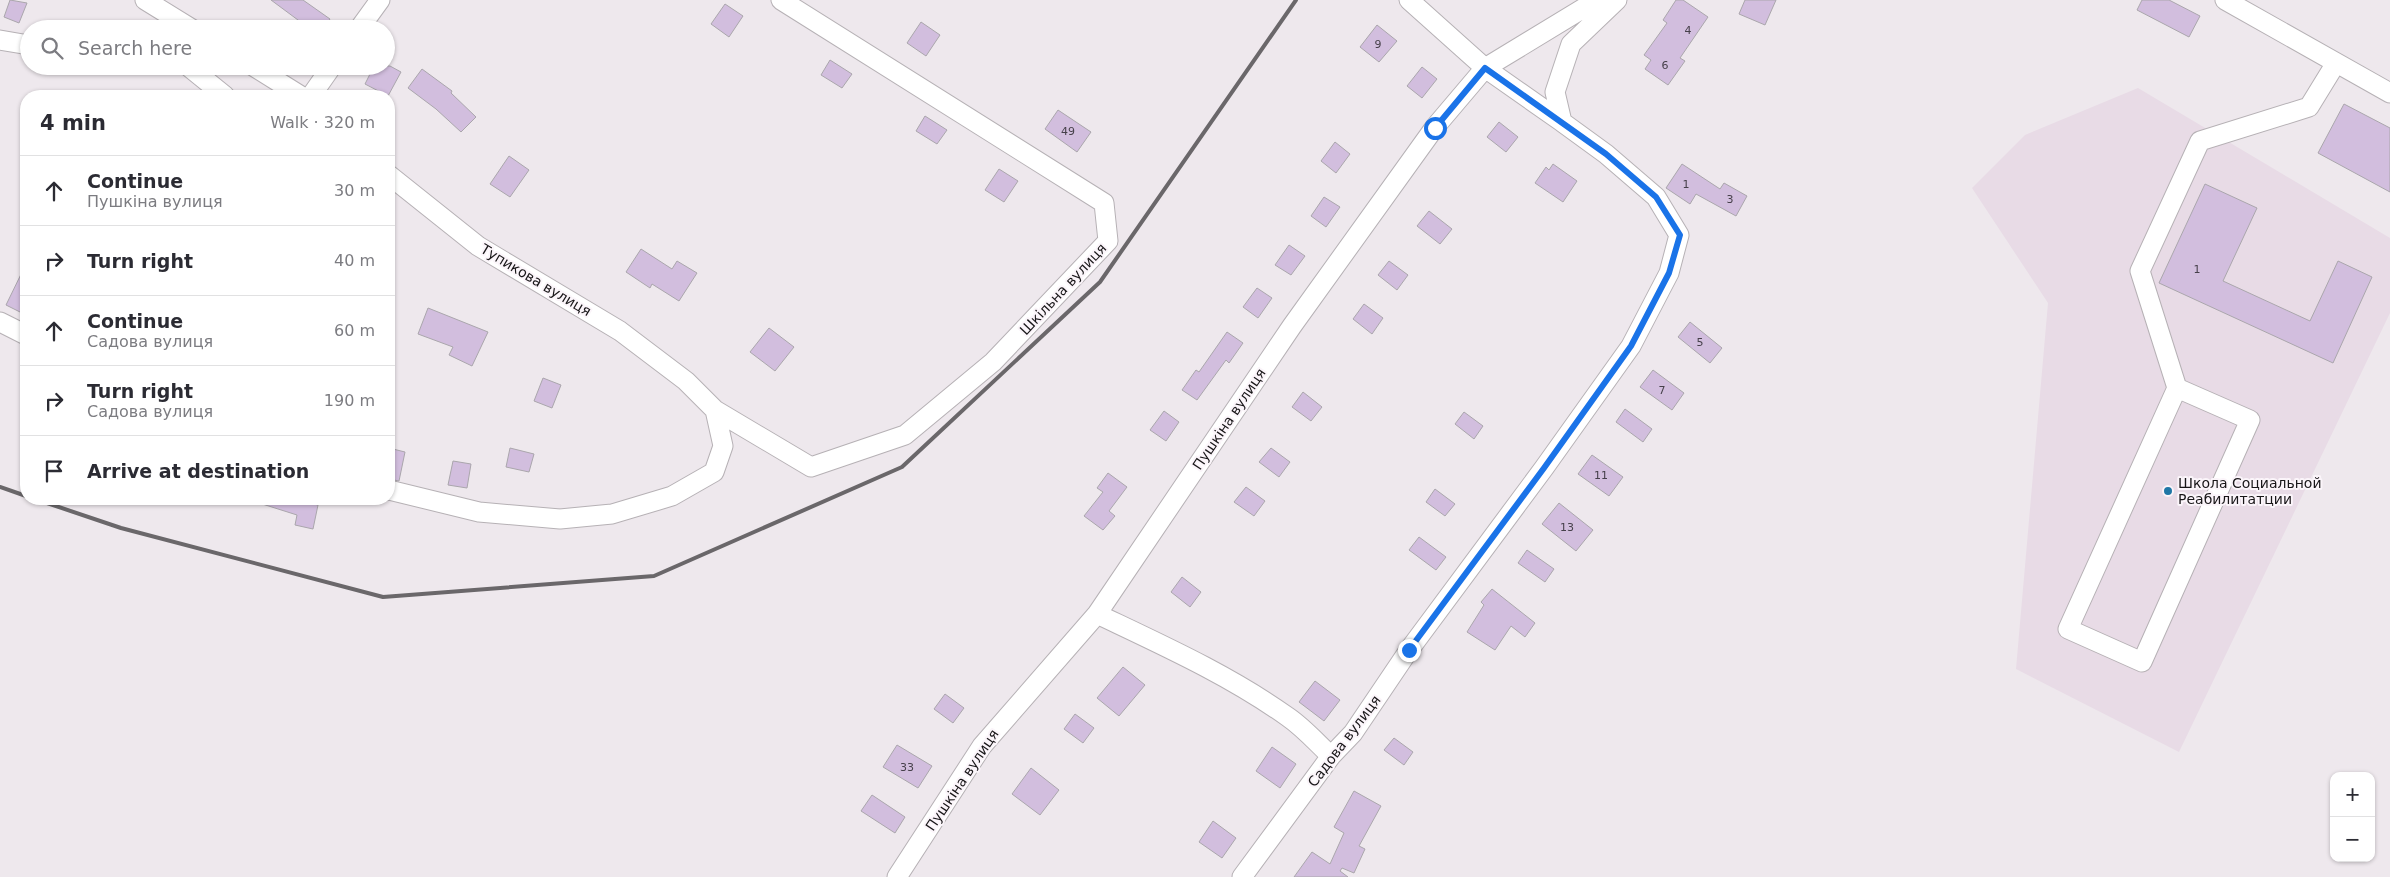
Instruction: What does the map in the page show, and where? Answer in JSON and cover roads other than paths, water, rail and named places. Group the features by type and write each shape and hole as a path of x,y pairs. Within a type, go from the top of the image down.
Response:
{"street":[{"path":"145,0 177,20"},
{"path":"366,20 380,0"},
{"name":"Шкільна вулиця","path":"715,410 811,467 905,435 993,362 1108,241 1104,203 780,0"},
{"name":"Садова вулиця","path":"1242,877 1331,756 1353,733 1409,650 1544,468 1631,346 1669,273 1680,235 1656,197 1606,154 1485,68 1409,0"},
{"name":"Пушкіна вулиця","path":"897,877 982,746 1097,614 1350,245 1435,128 1485,68 1598,0"},
{"path":"1562,122 1554,92 1571,44 1617,0"},
{"path":"2224,0 2390,93"},
{"path":"0,40 20,43"},
{"path":"2177,388 2250,420 2142,662 2068,629 2177,388 2140,271 2200,141 2309,107 2336,63"},
{"path":"199,75 218,90"},
{"path":"268,75 292,90"},
{"path":"315,90 326,75"},
{"name":"Тупикова вулиця","path":"395,179 478,246 620,331 686,381 715,410"},
{"path":"0,322 20,332"},
{"path":"395,491 479,512 560,519 612,514 672,496 714,472 723,446 715,410"},
{"path":"1097,614 1182,655 1243,688 1290,718 1331,756"}],"railway":[{"path":"53,505 121,528 383,597 654,576 902,467 1100,282 1296,0"},
{"path":"0,487 20,494"}],"place":[{"name":"Школа Социальной Реабилитатции","path":"2168,491"}]}
